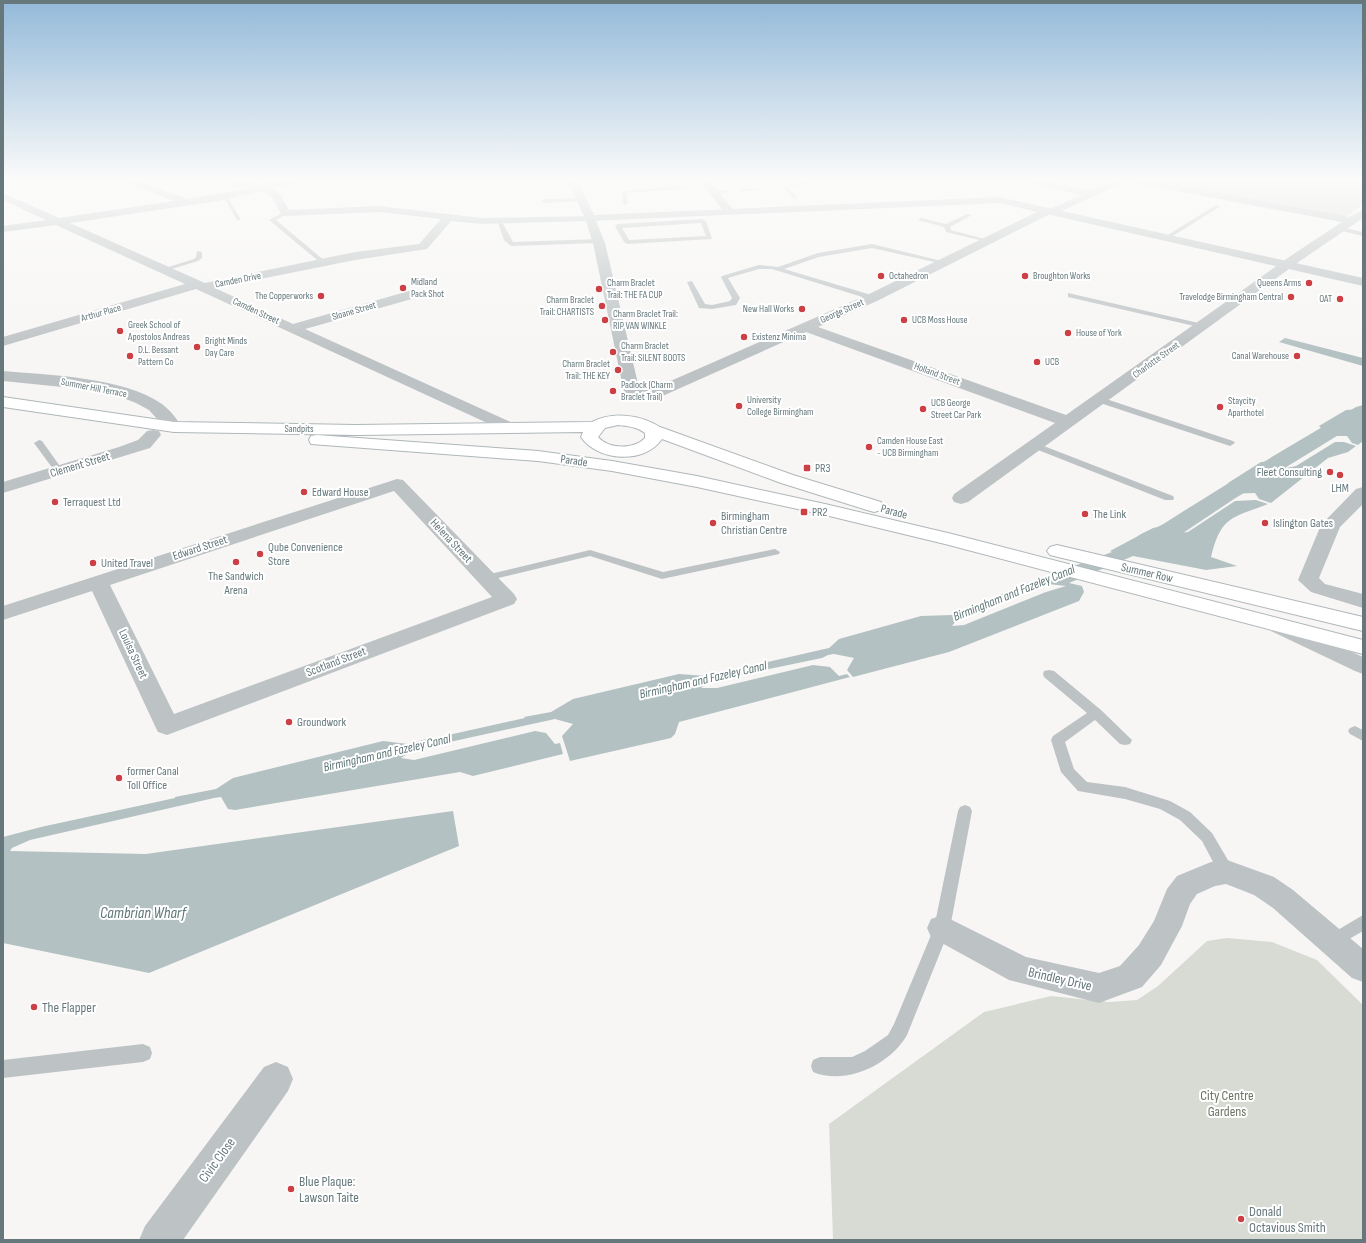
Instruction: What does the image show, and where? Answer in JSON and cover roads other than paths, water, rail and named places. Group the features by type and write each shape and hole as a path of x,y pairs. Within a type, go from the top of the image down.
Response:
{"main road":[{"name":"Sandpits","path":"3,402 174,427 340,430 509,428 594,435"},
{"name":"Sandpits","path":"3,417 153,435 317,440 507,438 594,435"},
{"path":"629,421 643,424 650,438 637,450 614,451 604,450 594,435 610,422 629,421"},
{"name":"Parade","path":"650,438 701,461 828,509"},
{"name":"Parade","path":"650,438 873,506 931,522"},
{"name":"Parade","path":"317,440 548,457 675,478 828,509 1043,562"},
{"name":"Summer Row","path":"931,522 1213,587 1363,624"},
{"name":"Summer Row","path":"1043,562 1273,624"},
{"path":"1273,624 1363,648"}],"street":[{"name":"Camden Street","path":"96,238 509,428"},
{"name":"Camden Drive","path":"201,286 324,262 423,247 431,238"},
{"name":"George Street","path":"598,241 632,392 652,395 872,298 993,238"},
{"path":"1166,238 1363,282"},
{"name":"Charlotte Street","path":"961,498 1070,422 1287,265 1327,238"},
{"name":"Arthur Place","path":"3,342 201,286"},
{"name":"Sloane Street","path":"294,328 414,294"},
{"name":"Holland Street","path":"805,327 1070,422"},
{"name":"Summer Hill Terrace","path":"3,376 68,382 134,396 155,406 174,427"},
{"name":"Clement Street","path":"3,488 144,444 153,435"},
{"name":"Helena Street","path":"397,484 506,599"},
{"name":"Edward Street","path":"3,613 397,484"},
{"path":"1363,493 1331,525 1308,580 1318,588 1363,601"},
{"name":"Louisa Street","path":"98,582 167,726"},
{"name":"Scotland Street","path":"167,726 506,599"},
{"name":"Summer Row","path":"1273,624 1363,666"},
{"path":"1227,872 1264,886 1284,899 1363,968"},
{"name":"Brindley Drive","path":"942,928 1020,970 1099,988 1131,977 1150,956 1167,926 1177,898 1187,885 1211,874 1227,872"},
{"name":"Civic Close","path":"159,1240 276,1079"}],"lane":[{"path":"294,238 324,262"},
{"path":"505,238 511,244 598,241"},
{"path":"625,238 627,242 710,238"},
{"path":"974,238 986,241"},
{"path":"778,269 818,255 872,246 944,262"},
{"path":"165,269 196,260 199,258 199,252"},
{"path":"690,282 702,306 712,307 733,303 736,298 724,277 759,267 778,269 872,298"},
{"path":"1071,295 1203,326"},
{"path":"1100,400 1230,443"},
{"path":"39,443 59,471"},
{"path":"1036,446 1169,498"},
{"path":"486,578 590,553 662,576 775,552"},
{"path":"1049,674 1096,713 1125,740"},
{"path":"1096,713 1058,740 1068,772 1083,787 1125,793 1165,805 1185,816 1207,837 1227,872"},
{"path":"820,1066 854,1066 872,1057 894,1041 901,1029 942,928 965,811"},
{"path":"1332,942 1363,922"},
{"path":"3,1069 143,1053"}],"water":[{"path":"1285,338 1363,358 1363,366 1279,342"},
{"path":"1363,409 1363,441 1358,445 1352,443 1347,436 1319,436 1323,430 1319,426 1346,410"},
{"path":"1335,442 1344,442 1356,446 1348,452 1328,458 1271,503 1259,499 1255,493 1226,494 1230,487 1228,483 1261,462 1282,460 1286,468 1296,466"},
{"name":"Cambrian Wharf","path":"1256,500 1268,504 1245,512 1230,520 1219,533 1211,557 1237,566 1206,570 1133,556 1069,583 1082,586 1084,592 1079,601 949,652 853,677 847,670 854,658 834,654 822,658 711,681 701,688 717,688 813,665 830,667 839,676 847,674 850,677 679,722 675,734 671,738 570,761 562,736 573,724 555,719 427,747 409,753 401,758 414,760 535,731 546,733 555,744 560,743 563,754 473,776 460,772 235,810 228,809 221,797 214,798 30,840 12,848 10,851 146,854 453,811 459,846 149,973 3,943 3,837 41,827 216,789 233,778 383,741 408,744 551,712 573,699 679,674 706,676 829,648 839,639 921,616 952,615 1033,581 1112,552 1110,551 1153,528 1180,523 1177,530 1178,533 1188,532 1235,501","holes":["1048,584 1066,586 1046,592 964,625 952,626 956,621 968,615"]}],"waterway":[{"name":"Birmingham and Fazeley Canal","path":"1146,541 1168,532 1226,494 1363,411"}],"place":[{"name":"Octahedron","path":"881,276"},
{"name":"Broughton Works","path":"1025,276"},
{"name":"Queens Arms","path":"1309,283"},
{"name":"Midland Pack Shot","path":"403,288"},
{"name":"Charm Braclet Trail: THE FA CUP","path":"599,289"},
{"name":"The Copperworks","path":"321,296"},
{"name":"Travelodge Birmingham Central","path":"1291,297"},
{"name":"OAT","path":"1340,299"},
{"name":"Charm Braclet Trail: CHARTISTS","path":"602,306"},
{"name":"New Hall Works","path":"802,309"},
{"name":"Charm Braclet Trail: RIP VAN WINKLE","path":"605,320"},
{"name":"UCB Moss House","path":"904,320"},
{"name":"Greek School of Apostolos Andreas","path":"120,331"},
{"name":"House of York","path":"1068,333"},
{"name":"Existenz Minima","path":"744,337"},
{"name":"Bright Minds Day Care","path":"197,347"},
{"name":"Charm Braclet Trail: SILENT BOOTS","path":"613,352"},
{"name":"D.L. Bessant Pattern Co","path":"130,356"},
{"name":"Canal Warehouse","path":"1297,356"},
{"name":"UCB","path":"1037,362"},
{"name":"Charm Braclet Trail: THE KEY","path":"618,370"},
{"name":"Padlock (Charm Braclet Trail)","path":"613,391"},
{"name":"University College Birmingham","path":"739,406"},
{"name":"Staycity Aparthotel","path":"1220,407"},
{"name":"UCB George Street Car Park","path":"923,409"},
{"name":"Camden House East - UCB Birmingham","path":"869,447"},
{"name":"PR3","path":"807,468"},
{"name":"Fleet Consulting","path":"1330,472"},
{"name":"LHM","path":"1340,475"},
{"name":"Edward House","path":"304,492"},
{"name":"Terraquest Ltd","path":"55,502"},
{"name":"PR2","path":"804,512"},
{"name":"The Link","path":"1085,514"},
{"name":"Birmingham Christian Centre","path":"713,523"},
{"name":"Islington Gates","path":"1265,523"},
{"name":"Qube Convenience Store","path":"260,554"},
{"name":"The Sandwich Arena","path":"236,562"},
{"name":"United Travel","path":"93,563"},
{"name":"Groundwork","path":"289,722"},
{"name":"former Canal Toll Office","path":"119,778"},
{"name":"The Flapper","path":"34,1007"},
{"name":"Blue Plaque: Lawson Taite","path":"291,1189"},
{"name":"Donald Octavious Smith","path":"1241,1219"}],"park label":[{"name":"City Centre Gardens","path":"1227,1104"}]}
